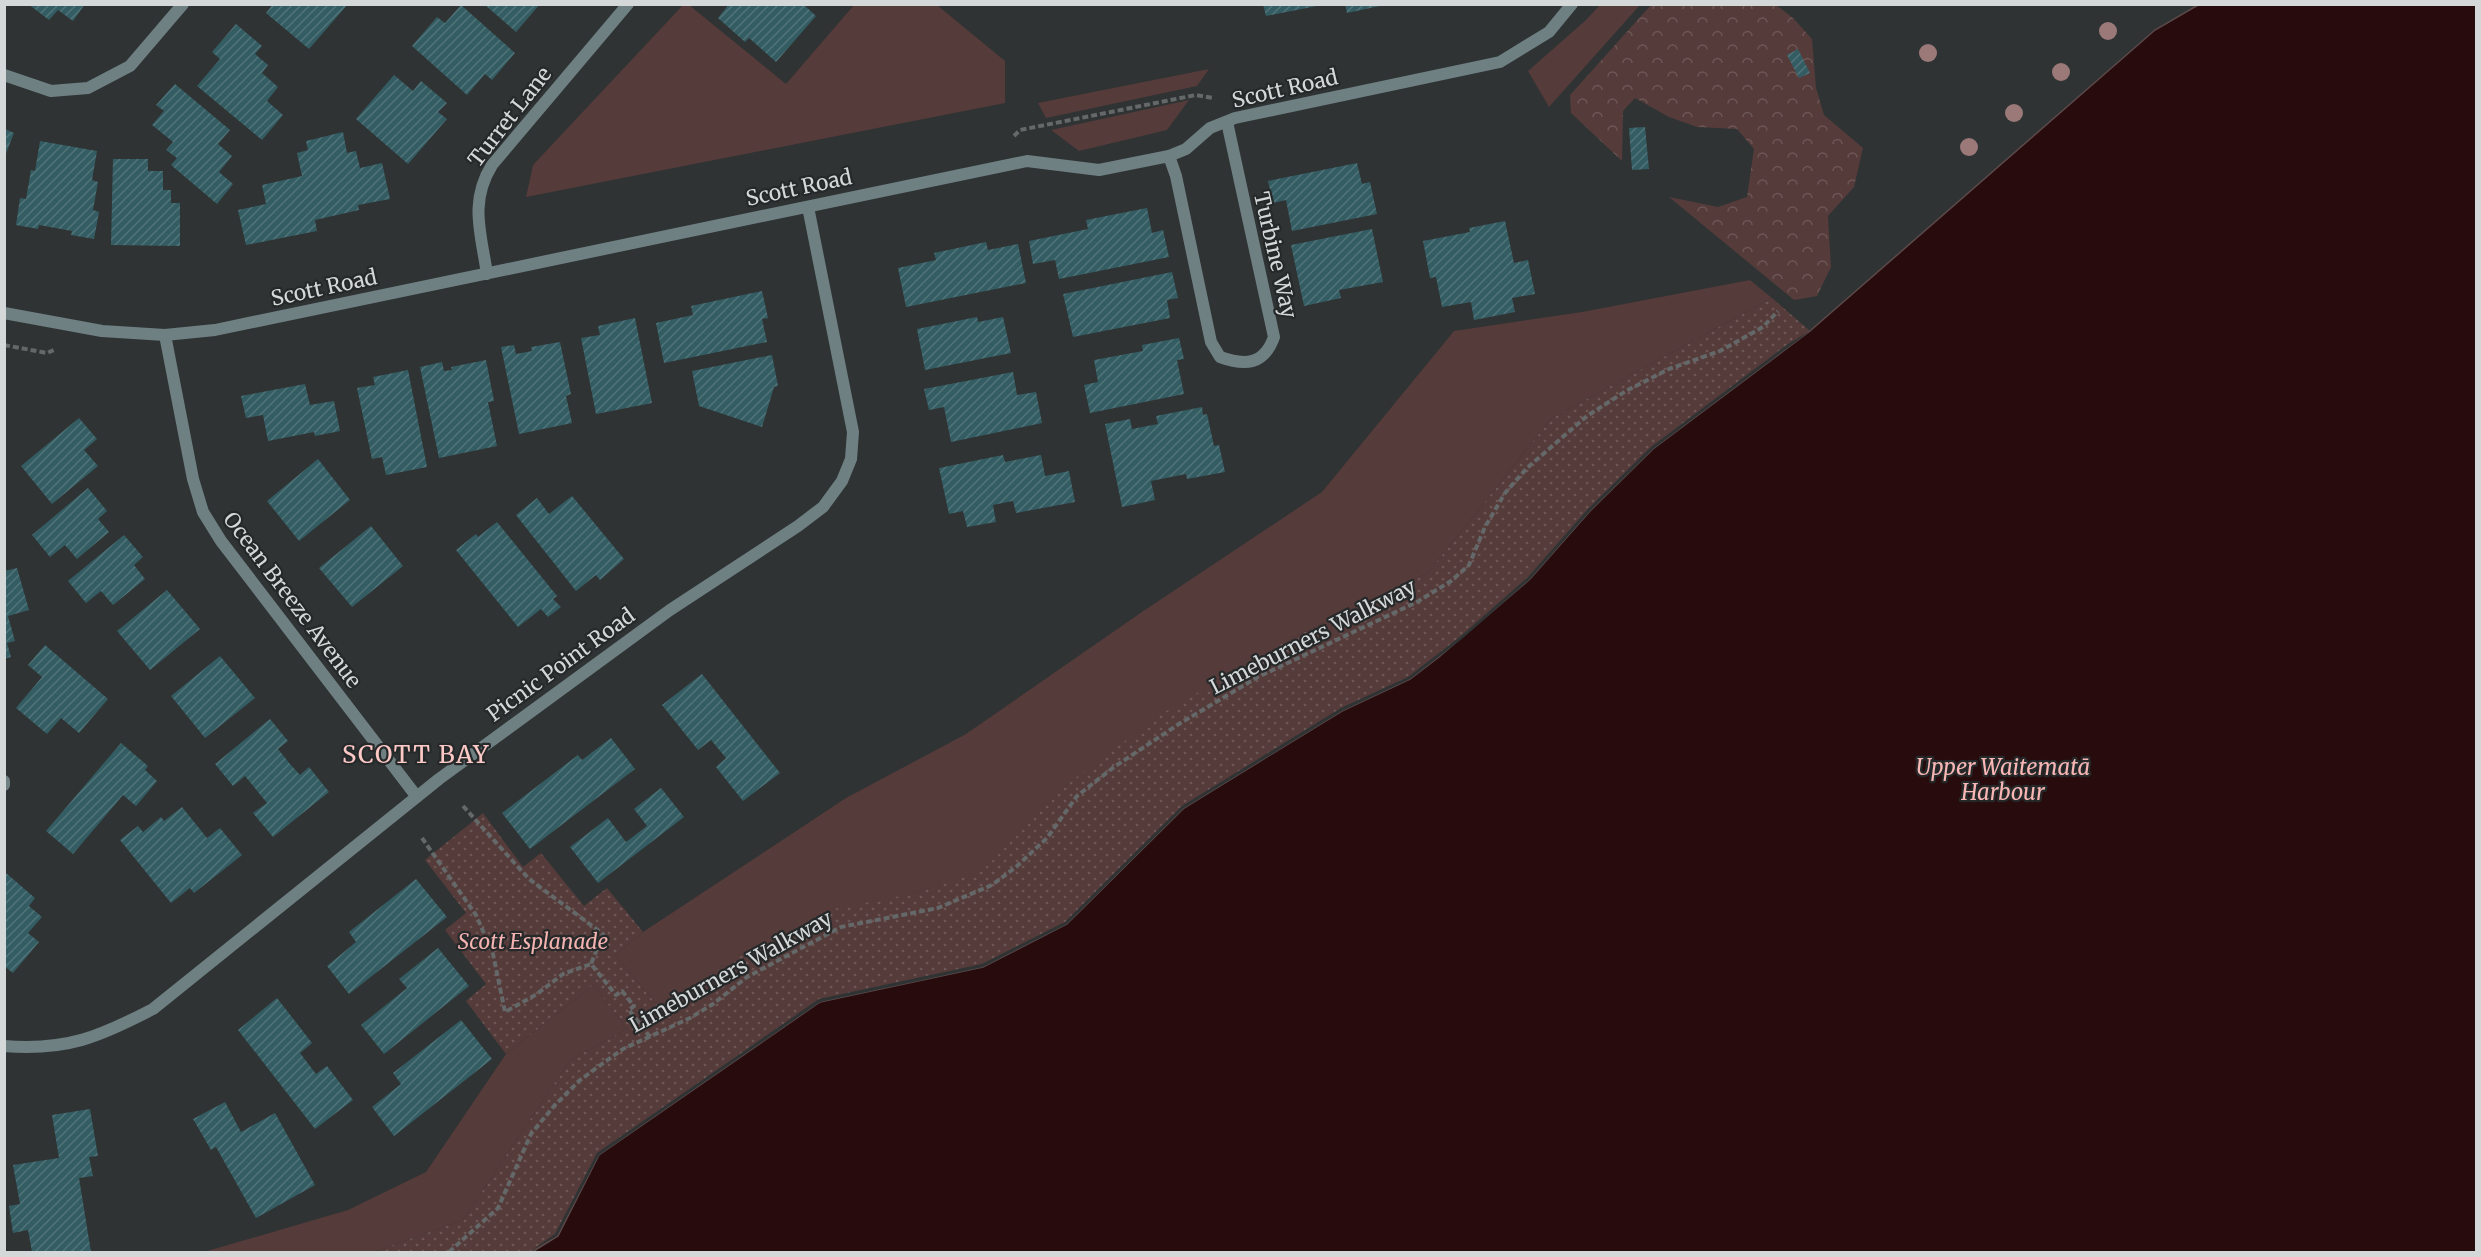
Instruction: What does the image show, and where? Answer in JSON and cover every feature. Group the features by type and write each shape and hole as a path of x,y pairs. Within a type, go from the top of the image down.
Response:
{"street":[{"path":"4,75 51,92 88,88 130,66 183,4"},
{"name":"Turret Lane","path":"487,274 477,202 485,176 628,4"},
{"name":"Scott Road","path":"4,313 102,332 165,335 215,330 1027,161 1099,170 1169,156 1186,149 1210,128 1235,118 1500,62 1549,32 1572,4"},
{"name":"Turbine Way","path":"1169,156 1176,176 1211,342 1220,357 1234,362 1262,357 1269,350 1274,337 1227,122"},
{"name":"Picnic Point Road","path":"4,1046 36,1049 77,1043 112,1031 153,1009 439,779 670,610 798,526 823,507 842,481 851,459 853,432 808,207"},
{"name":"Ocean Breeze Avenue","path":"165,335 193,479 203,512 221,541 417,797"}],"path":[{"path":"1010,140 1020,130 1196,95"},
{"name":"Limeburners Walkway","path":"449,1252 498,1208 531,1134 554,1106 580,1080 623,1049 690,1018 713,1004 747,977 841,927 938,908 992,885 1016,867 1047,838 1077,796 1114,767 1160,736 1258,677 1417,602 1451,581 1469,565 1485,527 1505,493 1527,468 1587,416 1626,391 1660,374 1720,351 1763,327 1778,311"},
{"path":"422,838 476,915 493,954 505,1012 537,994 562,974 591,964 603,934 529,879 463,806"},
{"path":"591,964 616,995 622,991 634,1006 629,1010 650,1037"}],"green space":[{"path":"683,5 689,5 786,84 854,5 937,5 1005,61 1005,103 526,197 533,165"},
{"path":"1600,5 1640,5 1549,107 1528,71"},
{"path":"1651,5 1776,5 1793,18 1812,39 1816,88 1824,115 1863,148 1854,187 1828,216 1831,267 1817,296 1794,300 1669,197 1718,207 1747,197 1754,149 1737,129 1697,127 1669,117 1635,98 1623,111 1622,161 1571,113 1570,95"},
{"path":"1209,69 1197,86 1046,118 1038,103"},
{"path":"1189,100 1167,130 1079,151 1051,130"},
{"path":"1750,280 1772,298 1552,418 1428,573 1290,639 1070,782 981,873 911,894 722,966 662,1011 615,955 643,932 846,798 966,734 1139,614 1322,492 1454,331 1582,312"},
{"name":"Scott Esplanade","path":"1772,298 1810,331 1705,412 1590,511 1530,579 1410,679 1342,711 1184,808 1067,924 983,967 820,1002 557,1236 533,1252 374,1252 463,1220 570,1060 627,1029 593,985 506,1054 466,1001 486,984 445,930 466,913 425,860 483,813 523,867 541,853 584,906 607,888 643,932 615,955 662,1011 722,966 833,909 911,894 981,872 1070,782 1161,714 1290,639 1428,573 1552,418"},
{"path":"593,985 627,1029 570,1060 463,1220 374,1252 204,1252 348,1210 426,1172 506,1054"}],"water":[{"name":"Upper Waitematā Harbour","path":"2198,5 2476,5 2476,1252 532,1252 558,1236 599,1155 820,1002 983,967 1067,924 1184,808 1342,711 1410,679 1530,579 1590,511 1653,449 1810,331 2155,30"}],"pier":[{"path":"1810,331 1653,449 1590,511 1530,579 1463,638 1410,679 1342,711 1184,808 1067,924 983,967 820,1002 599,1155 557,1236 529,1252 555,1234 597,1153 819,999 982,964 1065,922 1182,806 1341,708 1408,677 1461,636 1528,577 1588,509 1651,447 1788,344"}],"building":[{"path":"28,4 85,4 73,21 58,10 49,20"},
{"path":"273,4 348,4 309,49 266,13"},
{"path":"484,4 540,4 516,32"},
{"path":"729,4 803,4 816,16 776,62 749,38 745,42 718,18"},
{"path":"1263,4 1317,4 1317,6 1266,16"},
{"path":"1345,4 1380,4 1380,6 1347,13"},
{"path":"461,5 515,53 492,80 485,74 467,95 412,46 437,17 445,23"},
{"path":"236,24 262,46 255,54 268,65 262,73 278,87 267,101 283,115 262,140 197,86 220,59 212,52"},
{"path":"1798,49 1810,73 1799,78 1787,55"},
{"path":"394,75 413,91 421,81 447,103 438,112 447,119 408,164 356,119"},
{"path":"175,84 230,130 218,144 232,156 219,172 233,184 217,204 171,165 177,158 166,150 173,142 152,125 164,111 156,105"},
{"path":"1645,127 1649,169 1632,170 1629,128"},
{"path":"5,129 14,133 5,156"},
{"path":"343,132 347,153 356,151 360,168 382,163 390,199 358,205 359,210 315,220 317,231 246,245 238,210 266,204 262,185 302,176 297,153 308,150 306,141"},
{"path":"40,141 97,151 92,180 98,182 93,210 99,212 94,239 71,235 72,231 39,225 38,229 16,225 20,198 26,199 31,170 35,171"},
{"path":"113,159 148,159 148,171 163,171 163,190 171,190 171,203 180,203 180,246 111,245"},
{"path":"1357,163 1362,184 1370,182 1377,214 1292,231 1286,200 1273,203 1268,181"},
{"path":"1147,208 1152,233 1163,230 1169,257 1059,279 1055,260 1033,264 1029,241 1088,229 1086,220"},
{"path":"1505,221 1514,263 1528,260 1535,294 1512,298 1515,312 1474,320 1471,302 1442,307 1436,277 1430,278 1423,241 1470,232 1469,228"},
{"path":"1372,229 1383,282 1339,290 1341,298 1304,306 1291,245"},
{"path":"986,242 988,250 1018,244 1026,283 906,307 898,268 936,260 934,253"},
{"path":"1172,272 1178,298 1167,300 1170,318 1073,337 1063,294"},
{"path":"762,291 768,318 762,319 767,342 664,363 656,323 693,315 691,306"},
{"path":"977,317 978,322 1003,317 1011,353 925,370 917,329"},
{"path":"635,318 652,403 596,414 581,338 600,335 598,326"},
{"path":"1179,338 1184,359 1177,360 1184,394 1090,413 1084,385 1098,382 1094,360 1143,351 1142,345"},
{"path":"560,342 571,394 566,396 572,423 519,434 501,347 514,345 516,354 532,351 531,347"},
{"path":"772,355 778,386 774,387 762,427 699,406 692,371"},
{"path":"486,360 494,401 488,402 497,446 439,458 420,367 442,362 444,371 452,370 451,367"},
{"path":"408,370 427,467 386,475 382,457 372,459 357,388 375,385 373,377"},
{"path":"1013,372 1017,395 1036,392 1042,423 951,442 944,407 929,410 924,389"},
{"path":"305,384 310,405 334,401 340,431 315,436 314,432 268,441 263,415 246,418 241,396"},
{"path":"1202,407 1203,415 1207,414 1214,446 1219,445 1225,472 1187,479 1186,474 1151,481 1155,500 1122,507 1105,424 1130,419 1132,429 1158,424 1156,416"},
{"path":"79,418 97,439 84,450 98,466 52,504 21,466"},
{"path":"1003,455 1005,462 1041,455 1045,476 1069,471 1075,502 1016,513 1013,501 993,505 996,522 967,527 963,511 949,514 939,468"},
{"path":"318,459 350,500 299,541 267,501"},
{"path":"88,488 107,511 98,519 109,532 77,559 65,545 50,557 32,535"},
{"path":"572,496 624,559 600,580 596,575 576,591 516,515 537,498 549,514"},
{"path":"497,522 557,596 553,599 561,607 548,617 541,609 518,627 456,550 476,534 478,537"},
{"path":"371,526 403,566 352,607 319,568"},
{"path":"124,535 143,557 134,565 145,579 113,605 101,591 86,603 68,581"},
{"path":"17,568 29,610 8,616 15,641 7,643 11,657 4,659 4,571"},
{"path":"167,590 200,629 150,670 117,631"},
{"path":"45,645 108,699 79,733 61,718 47,734 16,708 42,677 28,665"},
{"path":"220,656 255,698 205,738 171,696"},
{"path":"702,674 780,773 743,801 716,767 726,758 711,740 698,750 662,705"},
{"path":"270,719 288,741 278,749 290,764 300,775 309,767 329,792 273,837 253,813 267,803 245,776 233,786 215,764"},
{"path":"611,738 635,769 530,849 502,813 578,755 582,760"},
{"path":"121,743 148,766 145,770 157,781 136,806 123,795 73,854 46,831"},
{"path":"661,788 684,817 598,883 570,847 608,818 626,842 647,826 634,809"},
{"path":"182,807 207,838 220,828 242,855 194,893 190,888 171,903 120,840 138,826 143,832 161,817 164,821"},
{"path":"6,873 35,898 29,906 42,917 28,933 39,942 13,973 4,966 4,875"},
{"path":"416,879 447,917 349,994 327,966 356,942 349,932"},
{"path":"438,948 469,986 384,1054 361,1025 407,988 399,979"},
{"path":"277,998 312,1043 300,1053 316,1074 327,1066 353,1100 315,1129 238,1030"},
{"path":"461,1020 492,1059 394,1136 372,1107 401,1084 393,1073"},
{"path":"225,1102 241,1132 275,1113 315,1185 256,1218 216,1147 211,1150 193,1119"},
{"path":"90,1109 98,1156 89,1157 93,1176 79,1178 91,1252 32,1252 28,1230 13,1233 9,1206 20,1204 13,1165 59,1158 52,1115"}],"district":[{"name":"SCOTT BAY","path":"416,755"}]}
